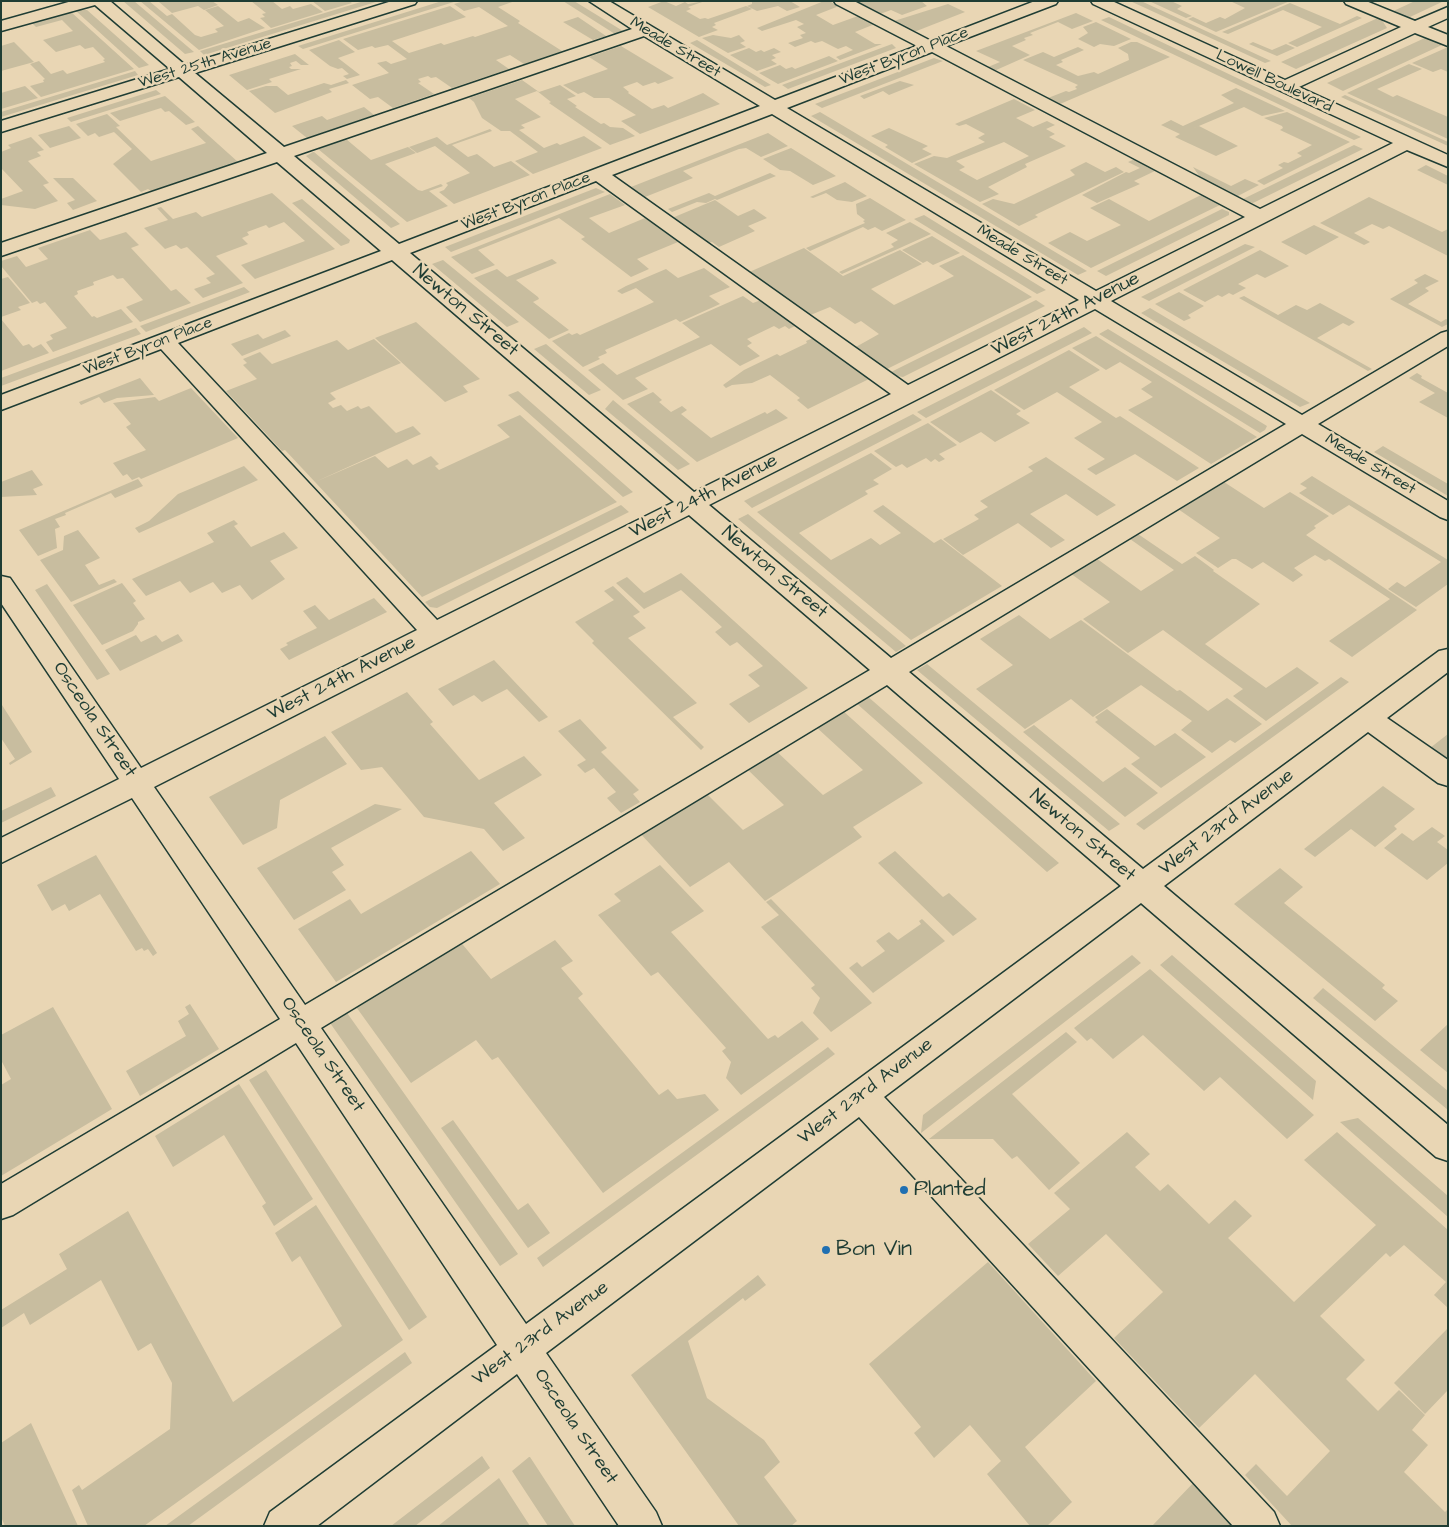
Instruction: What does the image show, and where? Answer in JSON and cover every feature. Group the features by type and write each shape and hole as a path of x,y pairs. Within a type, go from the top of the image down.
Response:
{"street":[{"path":"1,26 90,1"},
{"name":"Newton Street","path":"100,1 1448,1146"},
{"name":"West 25th Avenue","path":"1,127 409,1"},
{"name":"Meade Street","path":"597,1 1448,512"},
{"path":"842,1 1260,217"},
{"name":"West Byron Place","path":"1,403 1050,1"},
{"name":"Lowell Boulevard","path":"1099,1 1448,162"},
{"path":"1352,1 1448,41"},
{"path":"1284,87 1448,12"},
{"path":"1,250 645,30"},
{"name":"West 24th Avenue","path":"1,851 1407,144"},
{"path":"598,174 907,395"},
{"path":"1,1203 1448,337"},
{"path":"164,340 434,633"},
{"name":"Osceola Street","path":"4,591 137,783 642,1526"},
{"name":"West 23rd Avenue","path":"284,1526 1448,658"},
{"path":"1366,718 1448,775"},
{"path":"861,1096 1260,1526"}],"shaded area":[{"path":"123,1 134,1 194,52 185,54"},
{"path":"140,1 149,1 167,16 172,14 195,35 201,37 218,32 215,29 224,26 205,10 218,6 238,22 249,18 265,28 199,50"},
{"path":"212,1 218,5 204,10 198,6 172,13 159,2"},
{"path":"251,1 272,1 282,9 290,6 293,9 311,4 323,12 271,28 260,18 265,17 262,14 266,13"},
{"path":"312,1 349,1 352,3 325,11"},
{"path":"364,1 379,1 204,55 200,51"},
{"path":"442,1 457,1 303,49 298,46"},
{"path":"464,1 515,1 498,7 520,21 518,23 562,51 524,64 510,55 496,60 509,69 452,88 436,77 431,78 428,76 418,79 421,82 418,83 434,94 393,108 378,97 370,99 352,85 389,73 377,63 386,61 391,64 407,59 388,45 375,48 372,46 358,50 343,39 450,6 466,17 392,41 409,53 441,43 444,45 475,37 508,26 479,7 464,11 454,4"},
{"path":"563,1 574,1 623,31 615,34"},
{"path":"664,1 676,6 685,2 688,4 705,1 688,7 691,9 686,11 700,19 708,19 746,6 752,9 714,23 716,25 712,27 718,30 699,37 648,7"},
{"path":"752,1 790,1 800,7 787,11 778,6 757,11 747,6 752,4"},
{"path":"824,1 829,1 839,6 816,15 833,25 858,16 875,24 855,32 875,44 882,44 840,60 836,57 853,50 846,46 838,49 822,41 815,43 811,41 795,47 788,43 803,38 800,35 806,33 797,27 804,24 796,20 762,31 757,28"},
{"path":"856,1 921,1 927,6 902,15 891,10 880,14"},
{"path":"1130,1 1141,1 1271,61 1265,63"},
{"path":"1149,1 1171,1 1182,6 1177,9 1192,16 1186,18"},
{"path":"1230,1 1290,1 1216,32 1188,19 1193,17 1206,23 1220,17 1225,19 1245,8"},
{"path":"1415,1 1444,1 1410,17 1387,14"},
{"path":"1290,3 1340,24 1357,16 1362,18 1297,47 1288,43 1322,27 1283,10 1228,34 1222,32"},
{"path":"948,4 965,12 914,32 894,21"},
{"path":"87,10 149,65 139,68 76,11"},
{"path":"71,12 134,69 41,97 30,86 44,82 43,80 45,79 30,64 39,61 51,74 63,70 67,74 105,62 103,60 105,59 93,47 85,49 80,45 56,52 43,40 73,31 62,20 36,27 32,23"},
{"path":"1076,13 1093,21 1072,29 1058,22 1030,33 1033,35 1024,38 1026,40 1012,46 1030,55 994,71 988,67 1000,62 976,51"},
{"path":"578,17 607,36 593,40 563,22"},
{"path":"1109,17 1361,137 1354,140 1101,20"},
{"path":"1380,17 1387,28 1296,69 1281,62"},
{"path":"1096,22 1131,39 1114,46 1100,44 1094,47 1078,39 1088,33 1083,27"},
{"path":"713,35 731,38 739,35 745,41 740,43 746,47 728,53 702,38"},
{"path":"1427,37 1444,44 1343,91 1327,83"},
{"path":"339,40 355,52 338,58 360,75 347,79 343,76 349,74 342,68 338,69 330,66 309,50"},
{"path":"697,40 771,85 765,87 690,43"},
{"path":"14,42 34,62 1,71 1,46"},
{"path":"1131,42 1137,42 1170,57 1060,104 1048,98 1077,89 1075,87 1078,85 1023,60 1043,52 1054,57 1078,47 1084,50 1061,60 1063,62 1056,65 1078,76 1094,72 1098,74 1129,60 1128,54 1118,48"},
{"path":"1253,42 1272,50 1286,44 1295,48 1277,56 1249,44"},
{"path":"892,44 896,48 788,89 782,85"},
{"path":"621,46 674,78 658,84 655,82 643,86 637,82 623,87 628,93 652,109 664,105 668,108 703,93 720,104 640,134 621,121 636,115 609,98 594,98 584,92 578,94 563,85 608,69 589,57"},
{"path":"1448,47 1448,72 1441,69 1433,72 1412,63"},
{"path":"749,48 756,52 761,50 764,52 774,48 781,52 772,55 776,58 771,60 777,64 757,71 730,55"},
{"path":"295,54 309,65 301,65 296,61 290,63 292,66 289,67 291,69 301,69 269,79 272,82 247,90 229,75"},
{"path":"829,56 838,61 778,84 759,73 780,65 786,69 792,67 795,69"},
{"path":"934,58 943,61 822,108 815,104"},
{"path":"1409,64 1422,69 1377,89 1393,97 1397,95 1448,117 1448,139 1347,93"},
{"path":"135,71 138,75 1,117 1,112"},
{"path":"346,80 349,83 329,89 332,92 275,113 249,91 266,86 277,86 288,95 324,83 331,85"},
{"path":"522,80 539,92 560,85 576,96 567,99 577,106 575,107 601,124 604,123 610,127 623,128 635,136 610,145 549,103 551,102 537,91 515,99 541,117 521,125 525,128 519,130 544,148 557,143 560,145 584,136 602,148 533,174 515,161 538,152 510,131 501,131 482,118 474,102 469,98"},
{"path":"900,81 914,85 889,95 883,91 864,99 860,96"},
{"path":"25,86 38,98 1,109 1,93"},
{"path":"1236,88 1285,111 1262,116 1244,107 1187,131 1199,126 1238,146 1216,156 1175,137 1180,134 1161,125 1171,120 1183,126 1234,103 1221,95"},
{"path":"156,90 161,94 71,122 67,118"},
{"path":"1345,95 1448,142 1448,146 1341,97"},
{"path":"165,96 195,122 186,125 169,111 165,112 161,108 120,121 110,113"},
{"path":"1014,99 1035,110 1016,118 1033,127 1047,121 1055,125 1046,129 1055,134 1049,137 1066,146 1025,164 1027,167 988,187 999,194 980,202 914,164 934,156 947,158 985,142 978,138 985,134 966,124 959,126 955,124","holes":["1004,142 1029,156 977,180 959,170 965,167 956,161"]},
{"path":"364,107 374,115 307,138 292,126 322,116 327,120"},
{"path":"820,112 1087,271 1078,275 811,116"},
{"path":"1287,112 1350,142 1264,185 1257,181 1283,168 1278,165 1284,162 1288,163 1302,156 1297,153 1312,145 1280,130 1283,128 1282,126 1264,118"},
{"path":"107,114 120,126 116,127 151,161 206,143 191,129 198,126 238,162 151,191 148,189 141,192 113,164 132,149 114,132 99,137 95,133 88,136 76,124"},
{"path":"69,126 81,138 50,148 38,135"},
{"path":"889,128 928,146 922,149 932,154 912,163 885,147 888,145 871,136"},
{"path":"490,129 492,131 452,145 468,157 477,154 494,167 511,161 530,175 454,204 439,192 448,185 446,183 470,173 435,146 417,153 409,147 437,137 447,145"},
{"path":"768,133 788,146 761,157 746,148 739,149 683,171 693,178 645,197 631,187"},
{"path":"31,137 44,150 37,152 41,156 28,161 49,183 43,185 58,201 35,209 1,205 1,199 23,191 1,168 1,152 11,148 8,145"},
{"path":"346,139 371,160 408,147 416,153 385,164 418,190 422,191 441,184 443,186 429,191 448,206 407,222 318,149"},
{"path":"1354,145 1363,149 1253,203 1241,200"},
{"path":"791,148 836,176 813,185 790,171 780,170 763,159"},
{"path":"313,152 400,224 391,228 306,156"},
{"path":"1135,159 1157,170 1134,181 1140,184 1097,203 1082,195 1126,172 1129,173 1140,168 1128,162"},
{"path":"1086,162 1105,172 1116,167 1124,172 1035,215 1038,217 1019,226 982,204 993,199 1014,204 1075,175 1070,170"},
{"path":"1426,165 1448,176 1448,185 1417,170"},
{"path":"1193,167 1231,186 1245,179 1259,185 1236,197 1202,180"},
{"path":"770,173 776,176 717,200 706,203 697,202 672,212 668,209 709,193 715,196"},
{"path":"53,178 73,178 97,201 73,210 67,203 75,200"},
{"path":"845,182 867,196 852,202 837,200 826,193 813,198 810,197"},
{"path":"596,188 605,192 451,252 445,247"},
{"path":"272,193 335,249 255,279 241,265 305,241 284,222 269,228 266,225 247,232 249,235 242,238 248,244 216,256 243,283 203,298 194,289 211,283 206,278 215,274 187,247 181,249 176,245 165,249 144,228 168,220 157,208 161,207 173,219 196,212 202,217"},
{"path":"610,194 625,205 589,218 609,233 645,218 678,242 637,259 649,269 631,277 581,239 585,237 559,218 478,250 495,265 472,274 451,257"},
{"path":"1203,194 1222,204 1091,268 1048,243 1070,232 1087,241 1121,225 1090,208 1109,199 1149,221"},
{"path":"1369,197 1442,232 1448,229 1448,256 1389,226 1383,229 1372,224 1354,233 1370,242 1364,245 1320,223"},
{"path":"870,198 906,220 882,231 875,227 868,230 863,227 810,251 806,248 865,223 863,221 865,220 857,214 856,204"},
{"path":"302,199 350,240 349,243 341,246 292,203"},
{"path":"715,200 738,216 754,209 767,218 748,226 755,231 719,247 712,242 708,243 672,218"},
{"path":"1222,209 1229,212 1229,215 1106,276 1097,271"},
{"path":"924,215 1046,290 1037,294 914,219"},
{"path":"910,222 931,234 842,274 839,272 894,247 891,244 898,240 886,233"},
{"path":"1314,225 1339,237 1306,255 1281,242"},
{"path":"90,230 100,240 126,232 139,245 131,248 171,291 176,289 191,303 140,322 126,307 143,300 123,278 117,279 113,275 93,282 94,285 77,291 78,294 74,296 92,317 97,318 121,309 133,322 53,352 46,342 53,339 50,335 67,328 45,302 40,304 37,301 32,303 1,266 1,261 17,256 26,267 48,259 38,248"},
{"path":"932,236 960,253 933,265 927,261 923,263 902,250"},
{"path":"1245,244 1255,247 1149,301 1141,297"},
{"path":"804,248 843,276 900,250 922,264 871,289 894,305 954,276 939,266 963,255 1032,297 885,370 854,348 879,334 861,321 855,324 830,307 808,316 747,273"},
{"path":"1260,250 1289,266 1265,278 1257,274 1238,284 1246,288 1233,295 1229,293 1222,297 1218,295 1205,302 1183,290"},
{"path":"552,259 557,263 516,280 538,297 539,299 533,302 569,330 549,339 474,278 497,269 507,277"},
{"path":"443,260 519,322 507,327 432,264"},
{"path":"704,268 730,287 709,296 720,304 680,322 676,319 605,350 607,353 598,357 600,359 583,367 552,341 569,333 580,335 654,302 636,288 622,294 617,291 626,286 666,269 678,278"},
{"path":"1425,274 1439,281 1425,288 1429,291 1408,304 1441,322 1446,319 1448,320 1448,324 1442,327 1390,299 1418,283 1414,280"},
{"path":"8,277 30,303 18,307 21,310 1,317 1,279"},
{"path":"244,287 250,292 146,332 140,326"},
{"path":"1179,292 1204,306 1188,315 1191,318 1184,321 1155,304"},
{"path":"743,296 753,303 761,300 797,325 789,329 785,326 779,329 774,326 747,339 752,343 747,346 760,356 740,366 711,344 635,378 648,389 623,400 588,370 603,363 617,375 700,337 682,323"},
{"path":"1244,296 1278,315 1296,305 1307,310 1320,303 1355,322 1349,326 1343,323 1317,338 1372,369 1368,371 1239,298"},
{"path":"1036,300 1045,306 903,377 891,372"},
{"path":"1150,308 1310,403 1300,407 1141,313"},
{"path":"1,319 23,346 29,344 33,348 41,344 49,353 1,371"},
{"path":"416,322 480,379 463,386 468,392 445,402 375,338"},
{"path":"1084,327 1092,333 926,418 917,412"},
{"path":"136,328 141,334 1,386 1,378"},
{"path":"1108,329 1267,426 1265,430 1260,433 1099,334"},
{"path":"285,330 291,336 242,356 231,344 258,334 263,339"},
{"path":"1096,336 1257,437 1211,464 1128,410 1153,397 1141,389 1152,382 1120,362 1106,370 1072,348"},
{"path":"813,338 869,379 808,409 797,400 800,398 770,375 752,383 732,385 726,388 723,385 744,370 777,354 780,356 807,343 806,341"},
{"path":"374,339 401,363 330,393 336,399 328,403 333,408 341,405 347,411 358,406 361,409 369,406 396,433 413,426 421,434 315,482 285,450 282,451 226,391 257,379 243,365 247,363 243,359 260,352 272,364 337,340 348,350"},
{"path":"546,344 601,390 589,395 534,349"},
{"path":"1069,350 1100,370 1069,387 1116,418 1120,416 1199,468 1177,481 1135,454 1096,475 1087,469 1105,459 1074,438 1102,422 1057,392 1024,410 994,390"},
{"path":"1417,373 1422,376 1421,378 1448,393 1448,418 1419,402 1435,393 1409,378"},
{"path":"140,378 154,395 117,398 104,403 99,397 81,405 79,402"},
{"path":"191,388 238,438 141,479 139,477 132,480 127,474 123,476 113,463 146,450 126,427 131,424 113,403 155,397 159,401"},
{"path":"991,390 1021,411 1016,414 1030,423 995,442 981,432 960,443 930,422"},
{"path":"518,391 633,492 623,497 508,395"},
{"path":"653,392 662,400 659,402 671,412 682,406 687,410 681,414 711,438 765,412 767,414 776,409 788,418 697,462 627,404"},
{"path":"613,400 690,464 678,470 605,409"},
{"path":"913,414 922,420 752,508 744,501"},
{"path":"520,415 617,502 422,597 315,482 375,456 388,468 407,459 413,465 431,456 439,464 435,466 439,470 510,437 497,425"},
{"path":"928,423 957,445 939,454 945,459 939,462 935,459 931,462 926,458 907,468 902,464 896,467 874,451"},
{"path":"1383,446 1448,484 1448,496 1374,452"},
{"path":"871,453 892,469 873,480 879,484 865,491 868,494 799,533 831,560 871,538 880,545 901,533 873,511 883,505 934,543 941,539 1002,586 911,640 757,512"},
{"path":"1046,457 1116,505 1097,516 1066,494 1030,514 1065,540 1051,548 1018,523 963,555 943,539 979,519 974,515 988,507 980,501 1033,471 1028,467"},
{"path":"244,466 258,480 139,533 135,528 149,521 178,494"},
{"path":"32,470 43,485 33,489 37,495 1,497 1,482"},
{"path":"1312,476 1448,560 1448,584 1416,607 1388,589 1397,582 1405,587 1441,562 1349,505 1333,515 1299,493 1307,488 1300,484"},
{"path":"138,479 143,486 115,498 111,493 55,519 60,527 55,529 57,548 38,556 19,530"},
{"path":"1224,482 1264,508 1290,492 1329,516 1314,526 1316,528 1306,535 1417,610 1352,657 1329,641 1390,599 1329,559 1325,561 1315,555 1294,568 1303,575 1293,582 1263,562 1252,569 1236,559 1232,559 1218,568 1196,553 1220,538 1178,509"},
{"path":"621,505 629,512 437,608 430,607 425,602"},
{"path":"748,514 906,646 896,652 738,519"},
{"path":"234,520 238,524 234,526 251,547 284,532 298,548 270,561 285,579 252,600 240,585 222,593 213,582 190,593 180,581 146,596 132,579 214,542 207,533"},
{"path":"78,530 100,558 85,565 99,585 114,579 117,582 71,602 40,560 63,550 64,536"},
{"path":"1138,534 1182,564 1195,556 1260,604 1205,644 1266,688 1297,667 1319,683 1266,721 1233,696 1243,689 1163,630 1128,653 1083,619 1110,602 1070,573 1096,558 1141,591 1174,570 1130,539"},
{"path":"681,573 808,688 749,723 729,704 760,686 748,675 763,666 737,642 730,646 715,632 722,627 681,590 644,609 616,583 627,577 644,593"},
{"path":"122,583 136,601 133,603 145,619 138,622 133,631 102,645 73,605"},
{"path":"47,584 110,674 97,680 35,590"},
{"path":"613,586 640,612 633,616 646,628 628,638 697,703 673,717 704,747 701,750 592,643 594,641 575,622 614,600 604,591"},
{"path":"374,598 387,612 289,660 280,649 288,645 286,643 317,628 303,611 315,605 329,620"},
{"path":"1019,615 1050,639 1081,620 1177,691 1180,690 1208,711 1227,698 1262,724 1235,743 1230,740 1212,753 1181,730 1192,721 1141,685 1093,717 1071,699 1025,729 976,689 1013,665 980,639"},
{"path":"178,634 183,641 120,671 105,650 136,635 141,642 156,635 162,642"},
{"path":"494,660 548,717 539,722 507,689 482,702 474,695 453,706 438,689"},
{"path":"927,664 1120,824 1109,831 917,670"},
{"path":"1341,677 1349,682 1144,830 1136,824"},
{"path":"407,692 433,722 430,724 479,780 524,756 542,775 494,803 525,838 503,851 484,829 424,817 382,767 361,770 331,732"},
{"path":"866,695 1059,863 1047,872 855,702"},
{"path":"2,705 32,752 10,765 9,763 15,759 1,738"},
{"path":"1107,709 1155,746 1175,733 1206,757 1161,788 1131,764 1140,758 1095,722 1098,720 1095,717"},
{"path":"842,710 923,783 853,827 862,837 765,901 729,862 690,887 638,831 704,791 743,830 784,805 745,767 774,749 823,795 863,770 815,726"},
{"path":"580,719 607,748 601,752 639,790 633,794 640,802 621,813 607,798 616,792 594,768 585,773 577,765 586,760 558,731"},
{"path":"1034,725 1103,782 1125,767 1158,793 1125,817 1023,732"},
{"path":"1448,734 1448,761 1430,748"},
{"path":"325,736 347,764 280,800 277,828 243,845 209,797"},
{"path":"1383,786 1415,809 1394,826 1397,829 1375,847 1351,829 1315,857 1304,849"},
{"path":"51,787 56,796 1,823 1,811"},
{"path":"375,804 402,809 331,848 344,865 332,872 346,890 294,920 257,868"},
{"path":"1432,827 1445,836 1437,842 1448,850 1448,863 1427,880 1384,848 1402,833 1413,841"},
{"path":"471,851 500,884 336,982 298,929 350,899 361,914"},
{"path":"895,851 943,897 949,893 977,919 953,936 878,863"},
{"path":"96,855 157,953 153,956 148,949 144,951 142,948 136,951 100,894 69,911 65,904 52,911 37,885"},
{"path":"660,865 704,911 671,932 768,1039 775,1035 778,1038 802,1021 819,1039 741,1095 726,1078 731,1062 722,1051 726,1048 658,972 651,976 598,915 621,901 614,894"},
{"path":"1280,868 1303,887 1284,903 1385,985 1382,988 1398,1001 1375,1021 1234,904"},
{"path":"771,899 872,1003 831,1032 813,1013 820,998 811,988 815,985 761,927 779,915 766,902"},
{"path":"922,919 945,941 873,993 849,968 857,962 862,967 885,951 876,941 889,932 898,940 921,924 919,921"},
{"path":"459,940 491,979 555,940 573,961 561,968 583,994 578,998 659,1095 668,1089 677,1099 705,1094 719,1110 603,1193 498,1057 492,1060 476,1040 411,1083 354,1004"},
{"path":"1132,955 1141,963 921,1133 923,1115"},
{"path":"1172,955 1316,1081 1313,1100 1160,965"},
{"path":"1150,969 1314,1115 1287,1139 1220,1077 1204,1091 1143,1035 1113,1059 1091,1038 1087,1041 1074,1028"},
{"path":"1323,988 1448,1091 1448,1110 1313,998"},
{"path":"190,1004 219,1049 140,1096 126,1071 186,1036 178,1021 189,1014 185,1007"},
{"path":"53,1007 112,1109 1,1176 1,1085 11,1079 1,1060 1,1035"},
{"path":"345,1010 518,1254 500,1266 328,1020"},
{"path":"1448,1024 1448,1073 1420,1050"},
{"path":"1066,1032 1077,1042 1012,1094 1080,1163 1049,1190 1017,1156 1012,1159 993,1139 929,1139"},
{"path":"828,1047 835,1054 543,1267 537,1258"},
{"path":"266,1070 427,1317 409,1330 249,1080"},
{"path":"239,1084 313,1199 274,1226 262,1206 266,1203 224,1135 173,1167 155,1136"},
{"path":"1358,1118 1448,1196 1448,1217 1340,1122"},
{"path":"453,1120 518,1210 528,1203 550,1233 528,1248 441,1128"},
{"path":"1127,1132 1150,1154 1135,1167 1160,1191 1168,1184 1209,1224 1235,1200 1252,1216 1228,1238 1294,1302 1376,1225 1304,1160 1337,1132 1448,1230 1448,1308 1434,1295 1446,1282 1404,1245 1390,1257 1386,1253 1320,1316 1365,1360 1346,1379 1378,1411 1399,1390 1425,1415 1412,1430 1428,1445 1404,1472 1445,1512 1448,1509 1448,1526 1292,1526 1245,1475 1256,1464 1287,1496 1330,1451 1255,1374 1199,1428 1114,1338 1163,1292 1106,1234 1058,1276 1028,1244 1070,1209 1054,1193"},
{"path":"316,1205 403,1340 144,1526 88,1526 72,1490 79,1485 82,1490 170,1429 172,1383 151,1343 138,1351 101,1280 30,1325 24,1313 1,1328 1,1310 67,1269 59,1254 128,1211 233,1402 342,1326 300,1256 292,1262 275,1233"},
{"path":"988,1262 1096,1381 1025,1447 1072,1502 1047,1526 1030,1526 987,1474 1001,1461 970,1425 934,1458 914,1433 921,1427 869,1364"},
{"path":"758,1275 766,1285 745,1301 743,1298 688,1341 707,1398 764,1440 780,1462 764,1477 797,1521 791,1526 739,1526 631,1375"},
{"path":"1448,1328 1448,1390 1425,1414 1394,1383"},
{"path":"405,1352 412,1363 188,1526 165,1526"},
{"path":"31,1423 78,1526 5,1526 1,1517 1,1443"},
{"path":"482,1456 490,1468 415,1526 391,1526"},
{"path":"529,1457 575,1526 548,1526 512,1471"},
{"path":"499,1478 530,1526 438,1526"},
{"path":"1196,1480 1239,1526 1152,1526"}],"place":[{"name":"Planted","path":"904,1190"},
{"name":"Bon Vin","path":"826,1250"}]}
